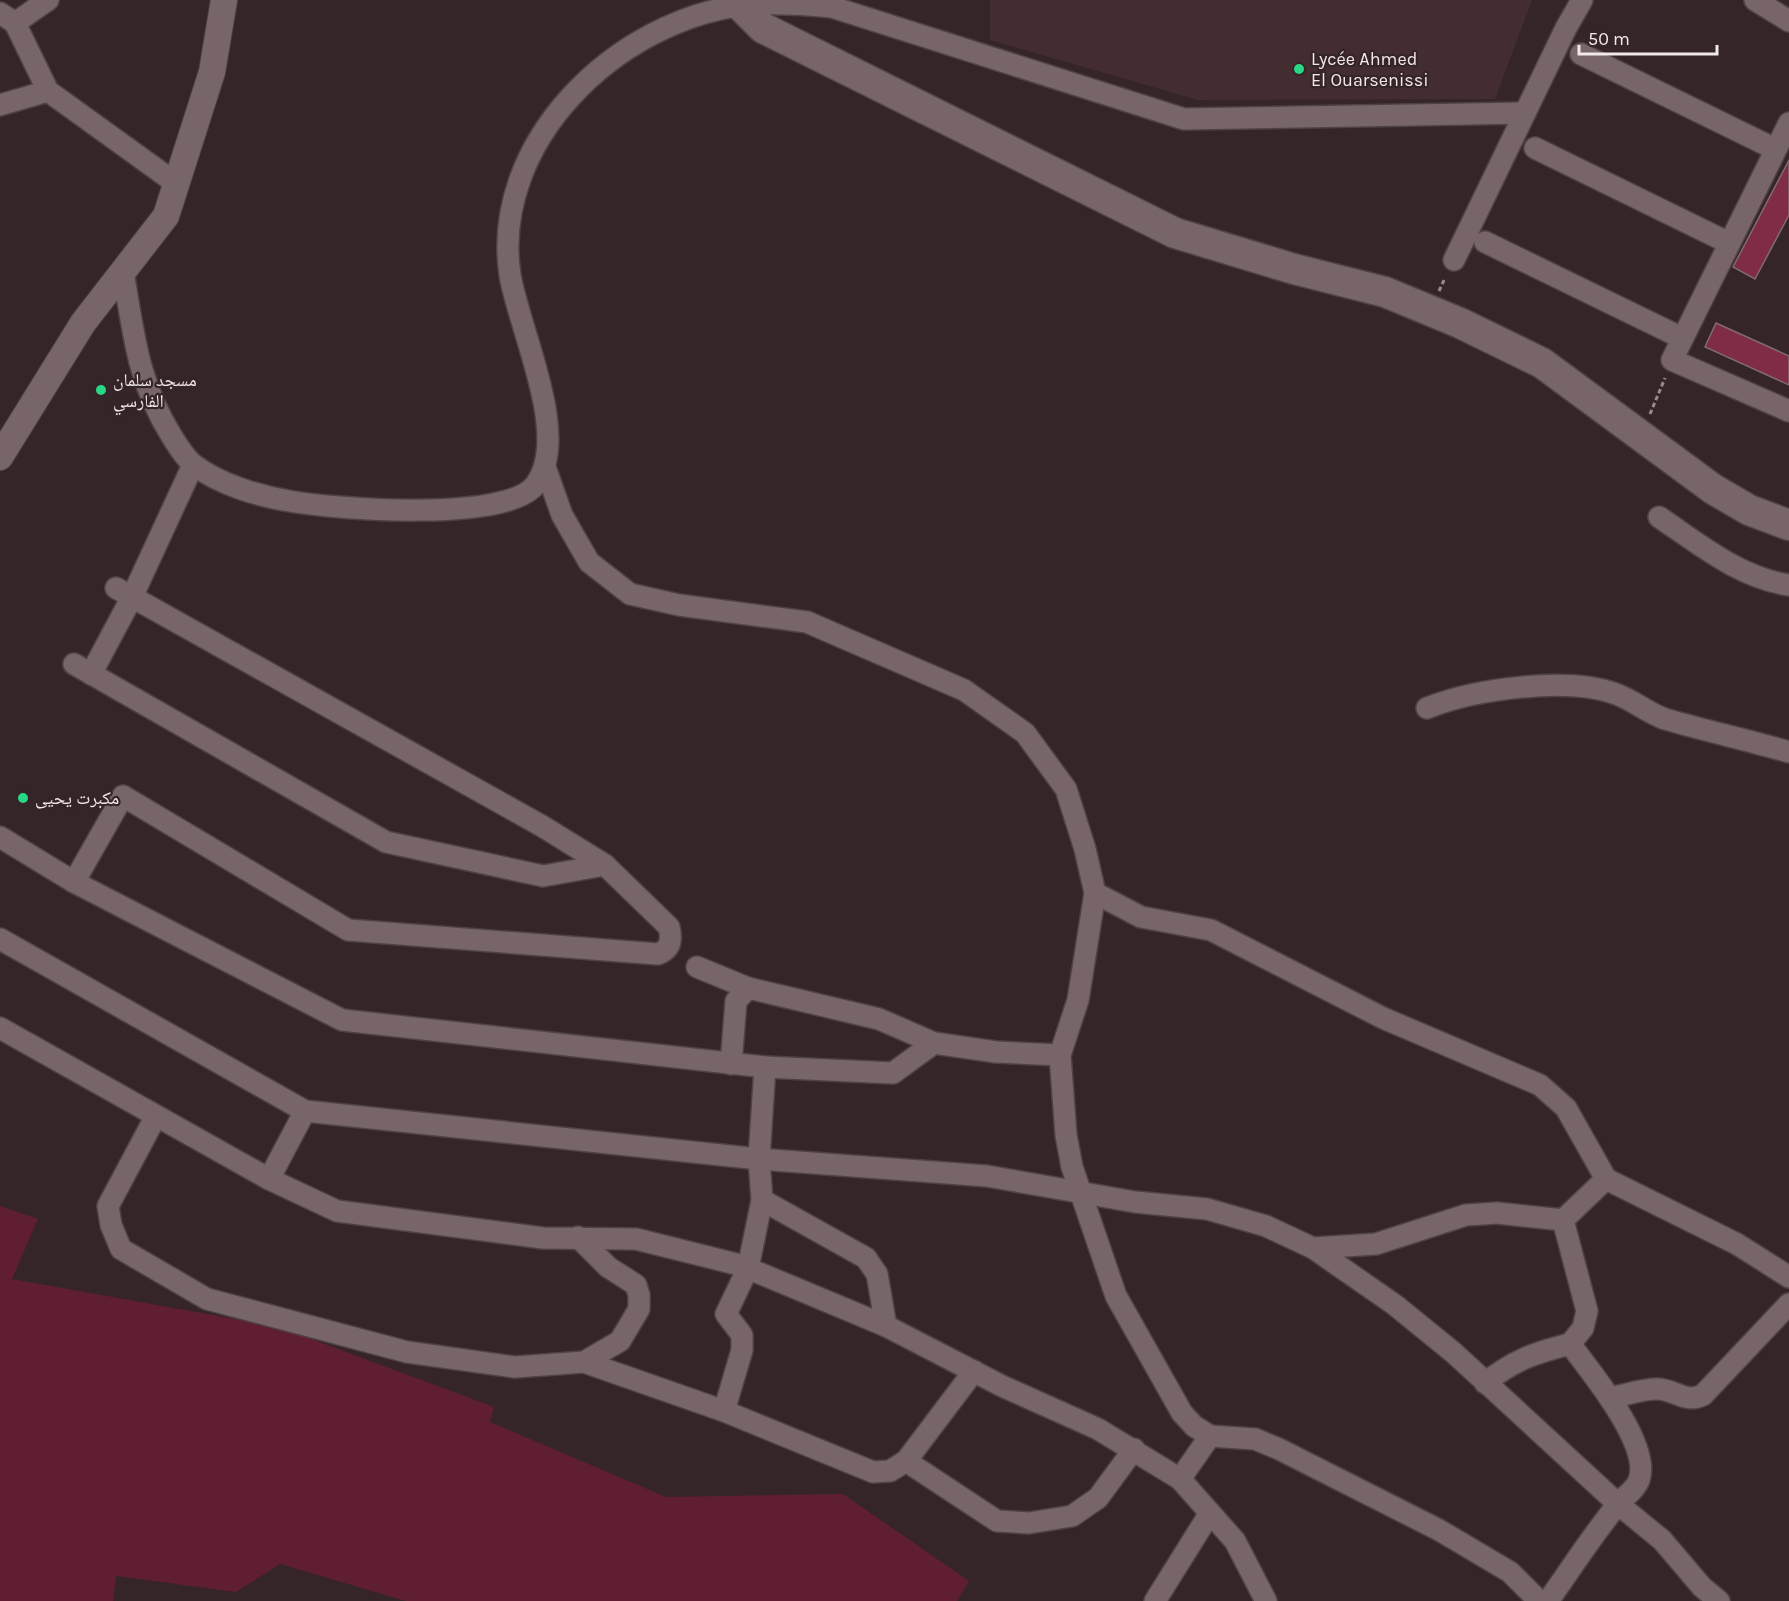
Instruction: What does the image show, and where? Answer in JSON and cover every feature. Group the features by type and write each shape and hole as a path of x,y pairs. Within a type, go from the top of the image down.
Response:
{"main road":[{"path":"740,3 763,28 1175,233 1294,269 1385,292 1542,363 1713,489 1749,510 1789,525"}],"street":[{"path":"48,0 8,18 48,91 177,184"},
{"path":"0,457 83,323 166,216 212,72 224,0"},
{"path":"1454,260 1566,28 1582,0"},
{"path":"1755,0 1789,21"},
{"path":"123,272 141,376 164,423 193,465 244,489 285,501 347,509 480,506 514,500 526,494 536,485 545,468 549,450 542,392 510,275 510,232 516,186 539,139 576,92 606,63 639,41 690,19 740,3 788,3 832,7 1184,119 1525,113"},
{"path":"1581,54 1775,149"},
{"path":"0,105 48,91"},
{"path":"1789,123 1672,360 1789,411"},
{"path":"1535,148 1729,243"},
{"path":"1485,242 1682,338"},
{"path":"193,465 82,669 386,842 543,876 605,865"},
{"path":"545,468 562,515 589,562 630,594 679,605 807,622 964,690 1026,732 1066,789 1085,849 1095,893 1078,999 1060,1055 1066,1135 1072,1167 1116,1296 1182,1413 1194,1426 1210,1436 1255,1439 1440,1530 1510,1572 1539,1601"},
{"path":"1659,517 1743,571 1773,583 1789,585"},
{"path":"74,882 123,796 348,930 658,954 665,951 670,944 669,927 605,865 532,820 124,592"},
{"path":"1427,708 1451,698 1521,688 1545,685 1584,687 1616,694 1662,718 1789,752"},
{"path":"0,837 74,882 342,1020 730,1064 893,1073 934,1044"},
{"path":"1095,893 1141,917 1211,930 1383,1018 1540,1085 1566,1108 1606,1179 1737,1244 1789,1277"},
{"path":"0,939 305,1111 759,1159 987,1176 1082,1194 1207,1209 1266,1226 1313,1248 1395,1305 1454,1353 1618,1504 1662,1540 1702,1587 1719,1601"},
{"path":"697,968 748,988 879,1019 934,1044 996,1052 1060,1055"},
{"path":"730,1064 736,1001 748,988"},
{"path":"0,1028 269,1179 337,1211 543,1238 636,1239 748,1268 886,1326 974,1371 1098,1429 1180,1479 1235,1541 1266,1601"},
{"path":"724,1411 742,1350 742,1335 726,1314 748,1268 762,1200 759,1159 765,1067"},
{"path":"269,1179 305,1111"},
{"path":"156,1116 108,1206 111,1225 121,1249 207,1299 407,1352 515,1367 584,1362 724,1411 873,1472 890,1471 906,1461 974,1371"},
{"path":"1313,1248 1377,1244 1466,1215 1497,1213 1563,1220 1606,1179"},
{"path":"762,1200 866,1258 877,1274 886,1326"},
{"path":"1485,1383 1509,1364 1532,1354 1570,1344 1583,1328 1587,1311 1563,1220"},
{"path":"578,1238 608,1268 636,1285 639,1295 639,1309 620,1341 584,1362"},
{"path":"1610,1398 1658,1389 1685,1399 1695,1399 1703,1395 1789,1304"},
{"path":"1548,1601 1618,1504 1639,1481 1641,1466 1639,1454 1610,1398 1570,1344"},
{"path":"1180,1479 1210,1436"},
{"path":"906,1461 997,1521 1029,1523 1072,1516 1090,1504 1098,1498 1134,1449"},
{"path":"1155,1601 1210,1513"}],"path":[{"path":"1429,310 1454,260"},
{"path":"1641,436 1672,360"}],"shaded area":[{"name":"Lycée Ahmed El Ouarsenissi","path":"990,0 1532,0 1495,99 1198,100 990,40"},
{"path":"0,1206 38,1219 12,1279 279,1327 494,1407 490,1422 666,1497 843,1494 969,1581 957,1601 406,1601 280,1564 236,1592 116,1576 113,1601 0,1601"}],"building":[{"path":"1789,160 1789,215 1755,279 1733,267"},
{"path":"1716,323 1789,356 1789,385 1705,347"}],"place":[{"name":"Lycée Ahmed El Ouarsenissi","path":"1299,69"},
{"name":"مسجد سلمان الفارسي","path":"101,390"},
{"name":"مكبرت يحيى","path":"23,798"}]}
